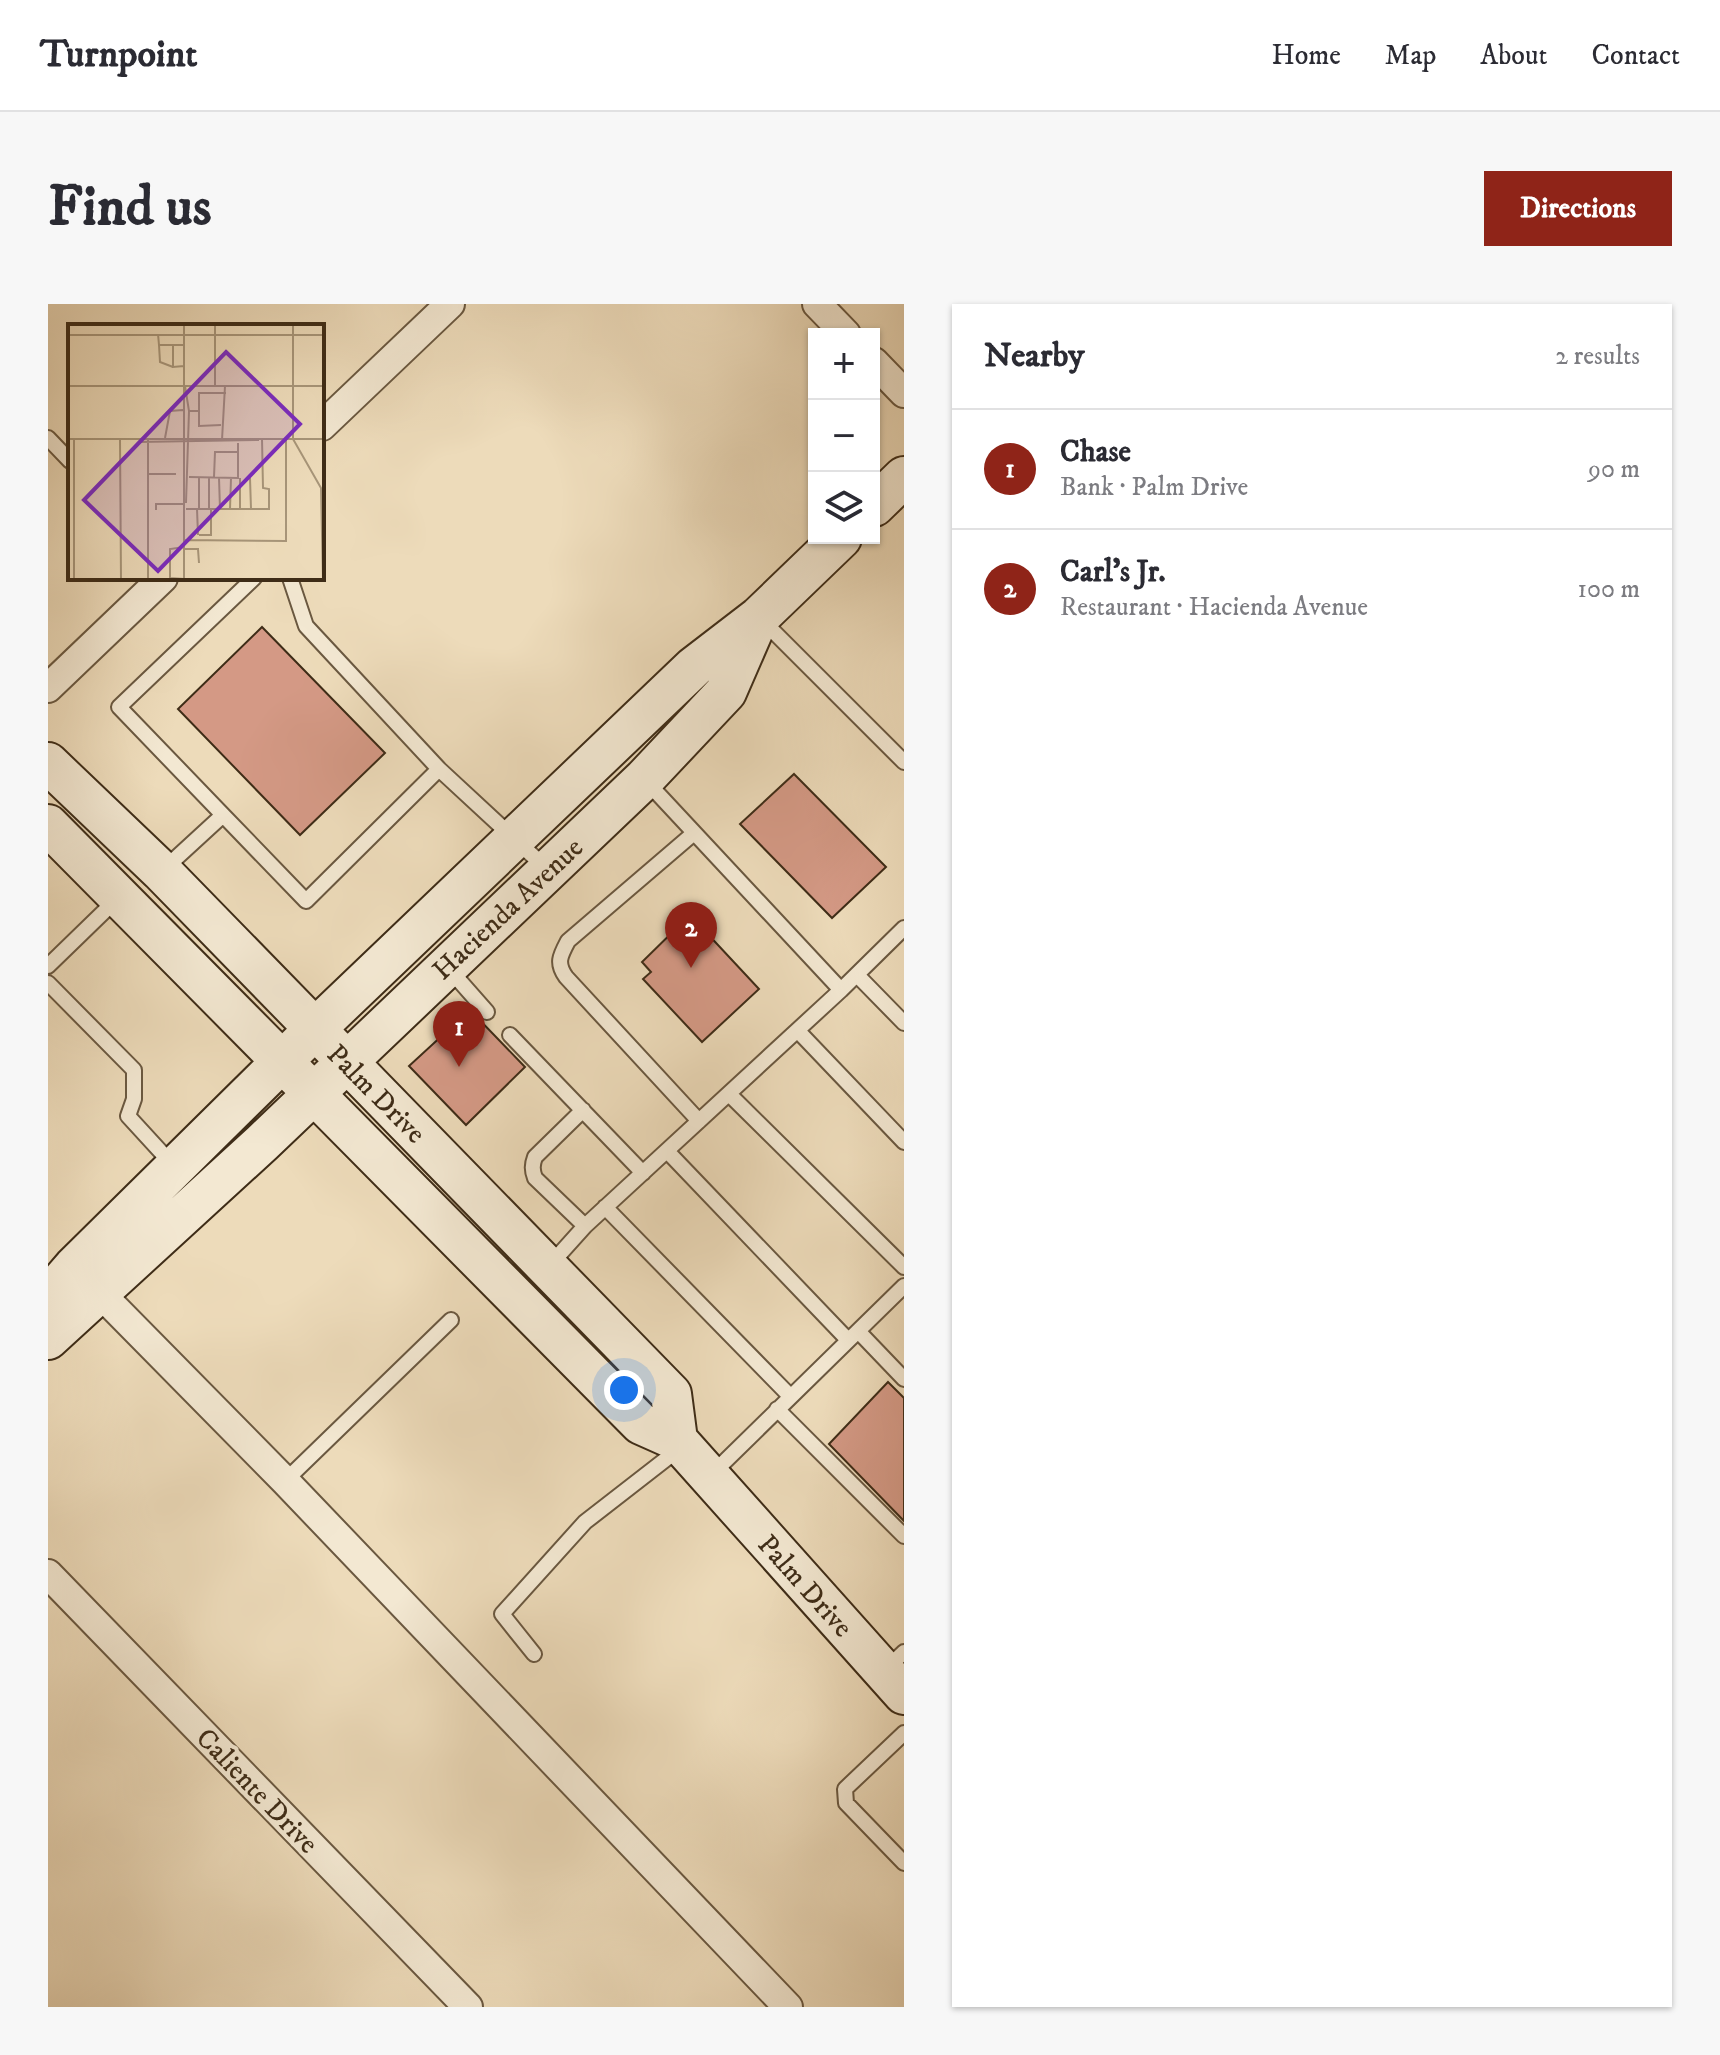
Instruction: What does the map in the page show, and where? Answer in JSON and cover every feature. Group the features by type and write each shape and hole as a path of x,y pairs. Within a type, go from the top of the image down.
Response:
{"street":[{"path":"324,424 450,304"},
{"path":"817,304 840,328"},
{"path":"880,368 904,393"},
{"path":"880,500 904,477"},
{"name":"Hacienda Avenue","path":"48,1339 87,1280 175,1167 694,667 759,617 835,544"},
{"path":"48,688 161,580"},
{"name":"Hacienda Avenue","path":"48,1297 87,1280 262,1143 644,779 726,692 759,617"},
{"name":"Palm Drive","path":"48,763 161,871 671,1394 680,1443"},
{"name":"Palm Drive","path":"48,825 641,1424 680,1443 897,1673"},
{"path":"87,1280 285,1481 788,2007"},
{"name":"Caliente Drive","path":"48,1574 468,2007"}],"lane":[{"path":"48,438 68,459"},
{"path":"252,580 119,707 306,901 439,769"},
{"path":"291,580 306,626 439,769 548,869"},
{"path":"759,617 904,762"},
{"path":"644,779 841,990"},
{"path":"161,871 223,815"},
{"path":"694,833 568,941 561,954 559,968 699,1121"},
{"path":"48,966 120,897"},
{"path":"549,1267 585,1226 798,1031 904,928"},
{"path":"446,966 487,1012"},
{"path":"857,975 904,1023"},
{"path":"48,983 134,1070 134,1099 128,1116 175,1167"},
{"path":"798,1031 904,1142"},
{"path":"510,1035 643,1173"},
{"path":"729,1094 904,1267"},
{"path":"583,1110 535,1157 532,1171 535,1178 585,1226"},
{"path":"667,1151 853,1336 904,1379"},
{"path":"605,1207 790,1396"},
{"path":"709,1477 904,1286"},
{"path":"285,1481 451,1320"},
{"path":"777,1409 904,1536"},
{"path":"534,1654 502,1614 585,1522 680,1443"},
{"path":"904,1733 845,1789 846,1803 904,1863"}],"building":[{"path":"262,627 385,753 300,835 178,709"},
{"path":"794,774 886,867 832,918 740,824"},
{"path":"690,915 759,989 702,1042 643,979 651,972 642,962"},
{"path":"470,1010 525,1067 466,1125 409,1066"},
{"path":"888,1382 904,1398 904,1521 829,1444"}],"place":[{"name":"Carl's Jr.","path":"691,968"},
{"name":"Chase","path":"459,1067"}]}
